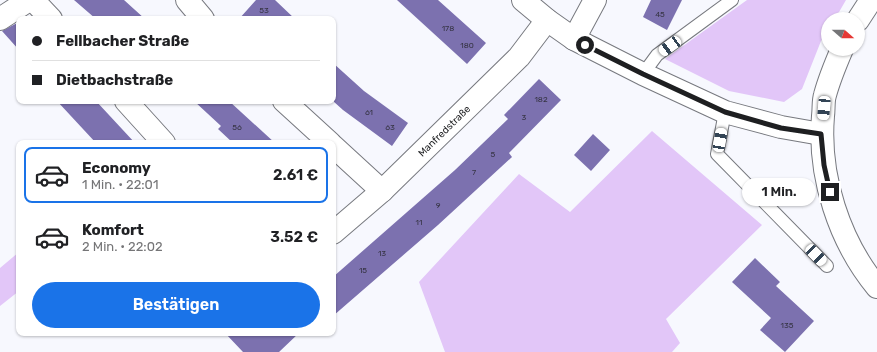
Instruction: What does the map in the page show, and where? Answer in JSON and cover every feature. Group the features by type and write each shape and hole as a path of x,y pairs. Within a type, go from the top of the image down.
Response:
{"street":[{"path":"0,19 29,0"},
{"path":"33,0 48,16"},
{"path":"186,0 200,16"},
{"path":"523,0 547,20 574,39 643,74 725,112 781,128 821,134"},
{"path":"574,39 595,0"},
{"path":"863,12 871,0"},
{"name":"Manfredstraße","path":"336,230 382,191 519,57 547,20"},
{"path":"839,56 825,96 821,134 824,165 834,206 849,244 876,286"},
{"path":"129,104 161,140"},
{"path":"287,104 327,140"},
{"path":"336,149 382,191"}],"lane":[{"path":"643,74 657,55 732,0"},
{"path":"725,112 717,154 826,266"}],"shaded area":[{"path":"747,0 846,0 839,12 821,12 821,41 802,89 784,102 729,91 665,59"},
{"path":"652,131 762,225 666,319 680,343 672,352 445,352 419,282 519,174 570,212"},
{"path":"16,255 16,293 0,306 0,268"}],"building":[{"path":"74,0 124,0 142,16 93,16"},
{"path":"256,0 275,0 292,16 242,16"},
{"path":"397,0 438,0 486,43 467,64"},
{"path":"651,0 682,0 667,30 643,17"},
{"path":"16,24 16,47 2,31"},
{"path":"336,66 364,91 408,123 392,146 336,104"},
{"path":"539,79 561,100 509,153 512,157 438,225 336,313 336,274 455,170 508,119 504,115"},
{"path":"60,104 99,104 132,140 93,140"},
{"path":"197,104 232,104 272,140 230,140 218,129 221,126"},
{"path":"593,134 610,150 591,171 574,155"},
{"path":"755,258 780,282 776,286 814,321 785,352 760,330 771,318 732,282"},
{"path":"228,336 296,336 279,352 243,352"}],"route":[{"path":"585,45 725,112 781,128 821,134 824,165 830,192"}]}
